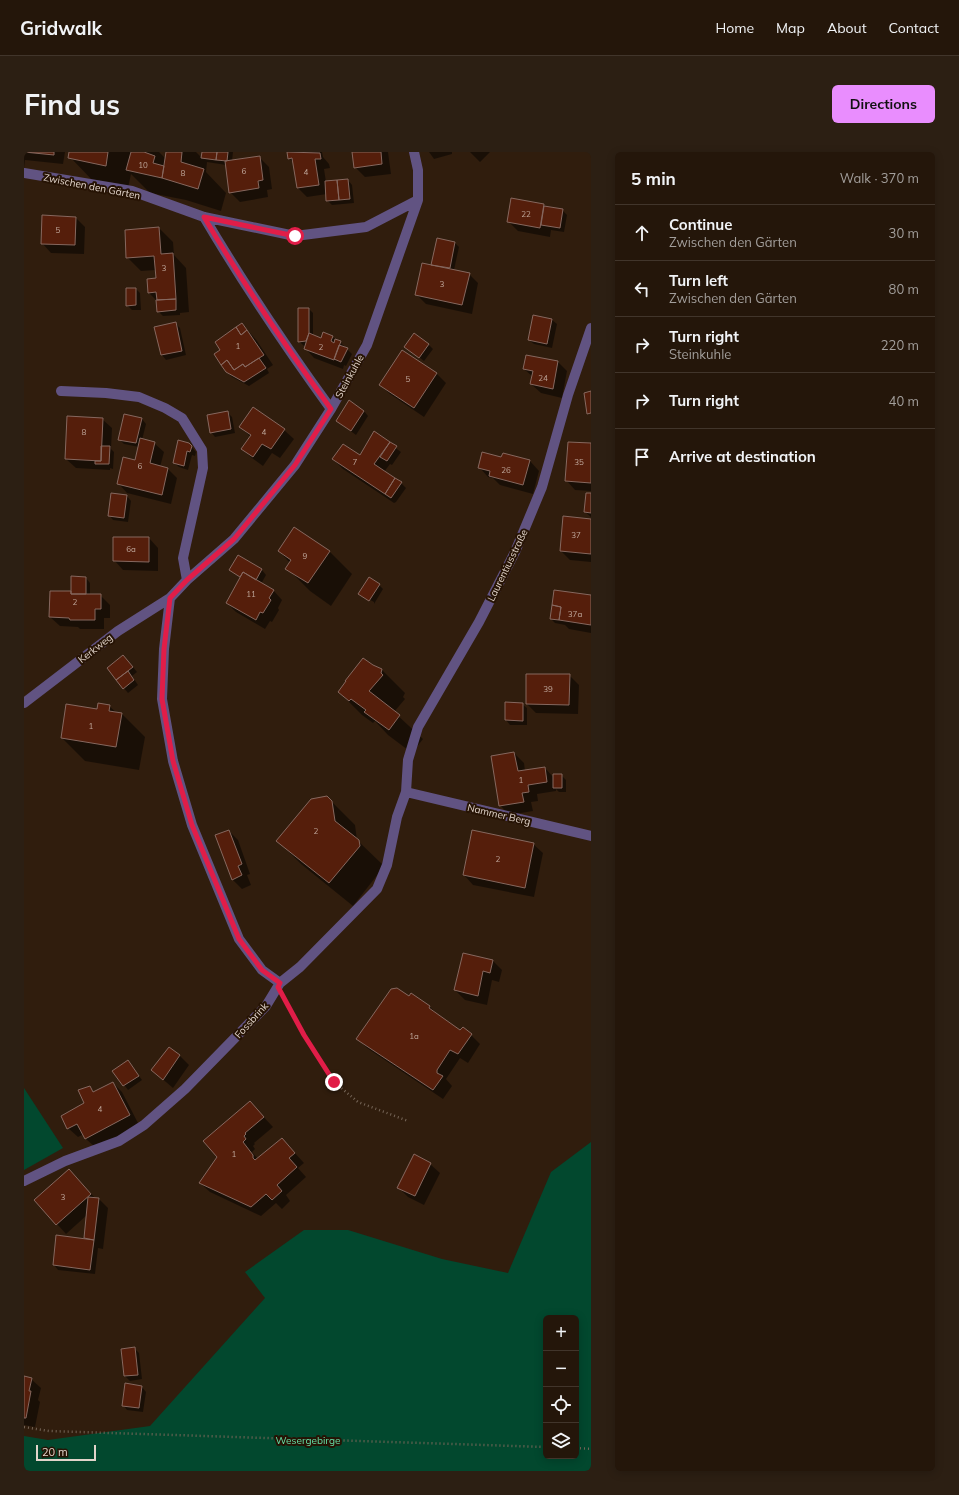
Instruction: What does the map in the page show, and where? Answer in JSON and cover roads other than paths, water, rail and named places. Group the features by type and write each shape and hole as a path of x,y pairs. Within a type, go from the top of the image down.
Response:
{"street":[{"name":"Steinkuhle","path":"170,598 187,580 234,539 295,465 331,409 367,345 418,200 418,170 414,152"},
{"name":"Zwischen den Gärten","path":"24,173 132,191 204,217 295,236 366,227 418,200"},
{"path":"204,217 232,263 331,409"},
{"name":"Laurentiusstraße","path":"406,792 408,760 418,727 479,622 515,552 542,487 568,395 591,328"},
{"path":"61,391 106,393 139,397 165,408 182,418 202,450 203,468 183,558 187,580"},
{"path":"170,598 164,649 162,699 173,761 192,825 239,939 262,970 279,985"},
{"name":"Kerkweg","path":"24,703 118,631 170,598"},
{"name":"Nammer Berg","path":"406,792 591,836"},
{"name":"Fossbrink","path":"24,1181 65,1161 120,1141 144,1125 185,1090 266,1006 279,985 300,967 377,889 387,865 397,817 406,792"}],"park label":[{"name":"Wesergebirge","path":"308,1440"}]}
